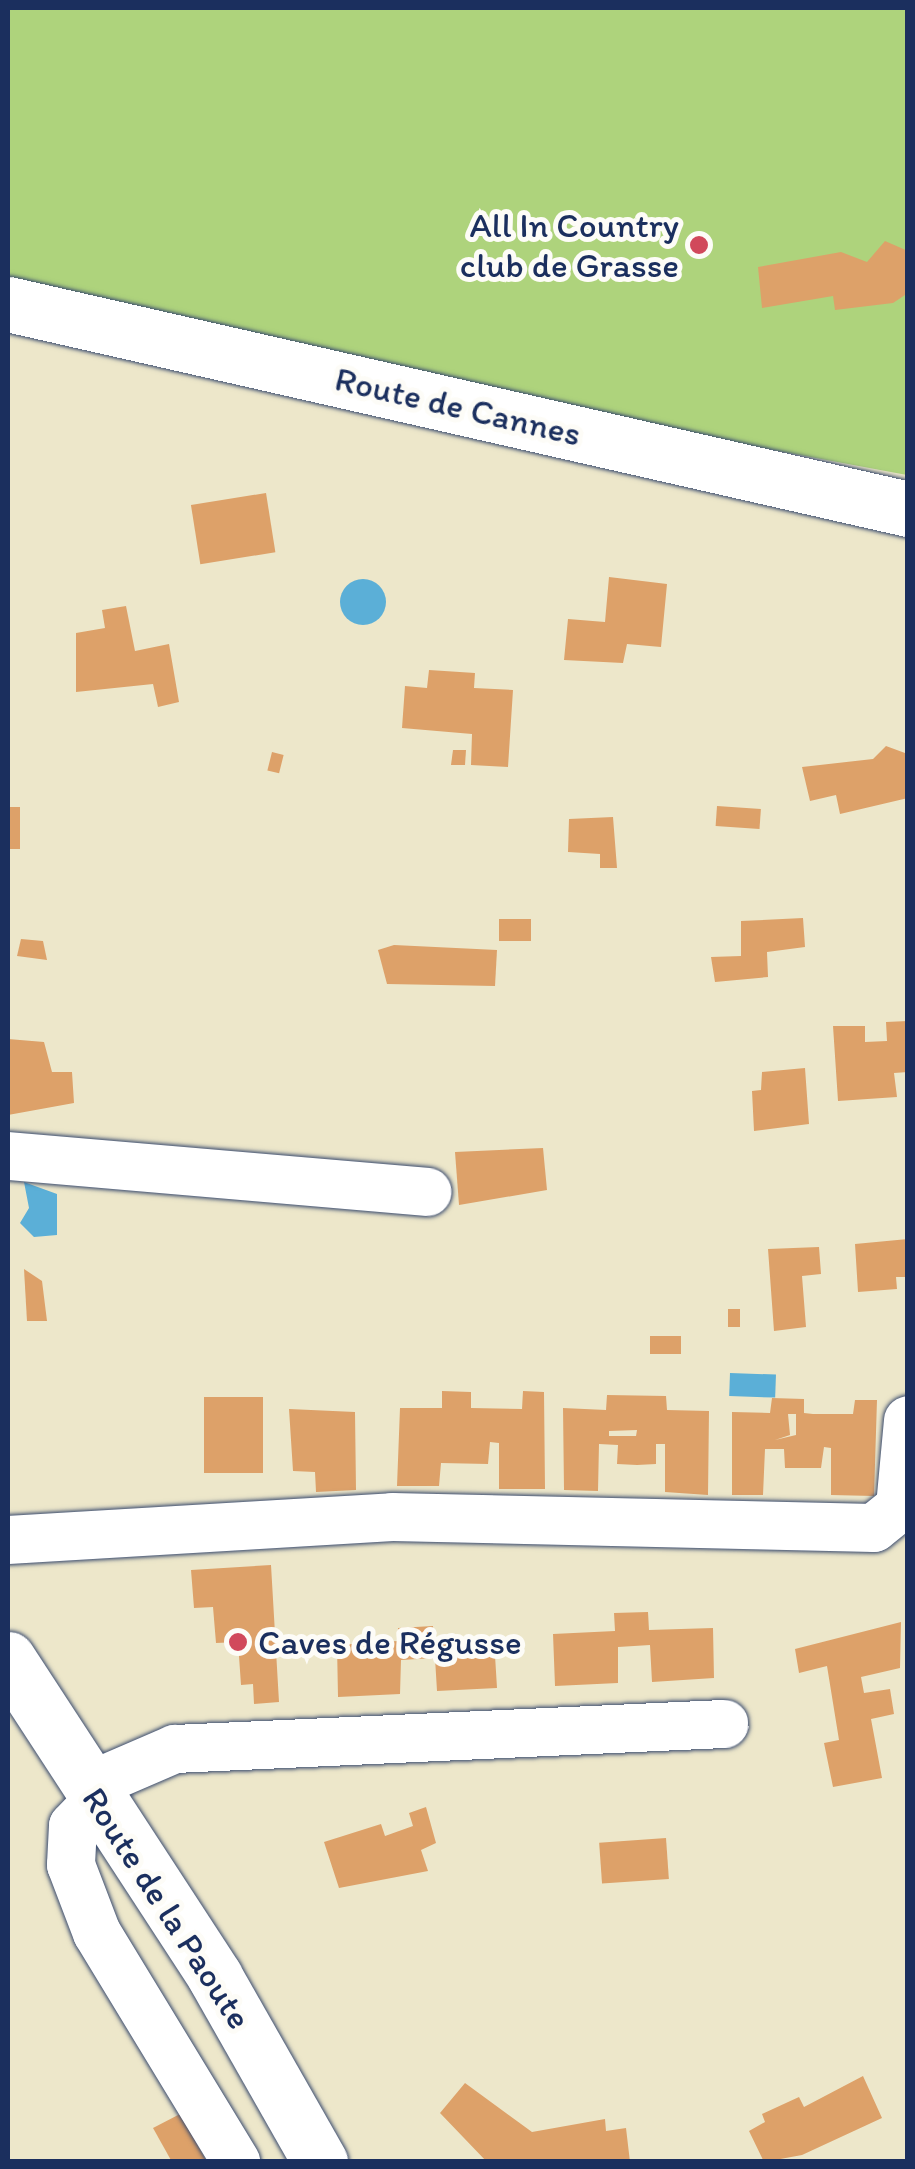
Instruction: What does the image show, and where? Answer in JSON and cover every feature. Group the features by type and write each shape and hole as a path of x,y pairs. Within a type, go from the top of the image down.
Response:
{"main road":[{"name":"Route de Cannes","path":"8,304 521,439 708,498 908,543"},
{"name":"Route de Cannes","path":"8,338 521,439 790,480 908,509"},
{"path":"708,498 908,525"},
{"name":"Route de la Paoute","path":"8,1658 320,2162"}],"street":[{"path":"790,480 908,490"},
{"path":"8,1156 427,1192"},
{"path":"8,1540 392,1517 874,1528 900,1507 906,1430"},
{"path":"236,2162 90,1916 71,1864 73,1826 93,1793 175,1749 724,1724"}],"green space":[{"path":"8,8 907,8 907,475 408,382 8,285"}],"water":[{"path":"363,579 379,586 386,602 379,618 363,625 347,618 340,602 347,586"},
{"path":"24,1182 57,1194 57,1235 34,1237 20,1223 29,1208"},
{"path":"730,1373 776,1375 775,1398 729,1396"}],"building":[{"path":"885,241 908,251 908,293 893,303 835,310 833,296 762,308 758,267 841,252 867,262"},
{"path":"266,493 275,552 200,564 191,505"},
{"path":"609,577 667,584 661,647 627,644 623,663 564,660 568,619 605,622"},
{"path":"126,606 135,651 169,644 179,702 158,707 153,684 76,692 76,633 105,628 102,610"},
{"path":"429,670 475,673 474,688 513,690 508,767 471,765 472,734 402,728 405,686 427,688"},
{"path":"886,746 905,753 908,798 840,814 836,795 810,801 802,767 873,759"},
{"path":"453,750 466,750 465,765 451,765"},
{"path":"272,752 284,755 279,773 267,770"},
{"path":"717,806 761,809 759,829 716,826"},
{"path":"8,807 20,807 20,849 8,849"},
{"path":"613,817 617,868 600,868 600,854 568,852 569,819"},
{"path":"803,918 805,947 767,952 768,977 715,982 711,957 741,956 741,921"},
{"path":"499,919 531,919 531,941 499,941"},
{"path":"21,939 43,941 47,960 17,956"},
{"path":"394,945 497,950 495,986 387,984 378,950"},
{"path":"908,1021 908,1072 894,1073 897,1097 838,1101 833,1026 865,1026 865,1042 887,1041 886,1022"},
{"path":"8,1039 44,1042 52,1072 72,1072 74,1103 8,1115"},
{"path":"805,1068 809,1124 754,1131 752,1091 761,1090 762,1072"},
{"path":"543,1148 547,1190 459,1205 455,1152"},
{"path":"908,1239 908,1277 896,1277 897,1289 858,1292 855,1244"},
{"path":"819,1247 821,1274 802,1276 806,1327 774,1331 768,1249"},
{"path":"24,1269 42,1281 47,1321 27,1321"},
{"path":"728,1309 740,1309 740,1327 728,1327"},
{"path":"650,1336 681,1336 681,1354 650,1354"},
{"path":"442,1391 471,1392 471,1408 522,1409 523,1391 544,1392 545,1489 499,1489 499,1443 490,1442 488,1464 441,1463 439,1486 397,1486 400,1408 442,1408"},
{"path":"607,1395 666,1396 667,1410 709,1411 708,1495 665,1492 665,1444 656,1444 656,1464 637,1465 617,1464 618,1445 599,1444 598,1491 564,1490 563,1408 606,1410","holes":["637,1430 636,1436 609,1436 609,1431"]},
{"path":"204,1397 263,1397 263,1473 204,1473"},
{"path":"772,1398 804,1399 804,1413 813,1414 853,1414 855,1400 877,1400 874,1496 831,1495 831,1448 824,1447 821,1468 785,1468 784,1449 765,1449 763,1495 732,1495 732,1412 770,1413","holes":["788,1414 796,1414 796,1435 775,1440 790,1435"]},
{"path":"289,1409 355,1412 356,1490 316,1492 315,1472 293,1471"},
{"path":"271,1565 279,1702 254,1704 253,1684 241,1685 238,1642 216,1643 213,1607 194,1608 191,1570"},
{"path":"648,1612 649,1630 713,1628 714,1678 652,1682 650,1645 618,1647 618,1683 555,1686 553,1634 615,1631 614,1613"},
{"path":"901,1622 900,1668 861,1677 864,1693 890,1689 894,1714 871,1719 882,1778 833,1787 824,1743 839,1740 827,1666 799,1673 795,1649"},
{"path":"433,1626 434,1642 494,1639 497,1688 437,1691 435,1658 401,1660 400,1694 338,1697 337,1645 398,1641 398,1628"},
{"path":"426,1807 436,1843 421,1850 428,1871 339,1888 324,1842 381,1824 385,1836 413,1826 409,1813"},
{"path":"666,1838 669,1879 602,1884 599,1843"},
{"path":"863,2076 882,2118 802,2155 764,2162 749,2131 765,2122 762,2114 799,2097 804,2107"},
{"path":"465,2083 532,2132 605,2119 606,2131 626,2128 630,2162 487,2162 440,2113"},
{"path":"180,2114 207,2162 172,2162 153,2128"}],"place":[{"name":"All In Country club de Grasse","path":"699,245"},
{"name":"Caves de Régusse","path":"238,1642"}]}
